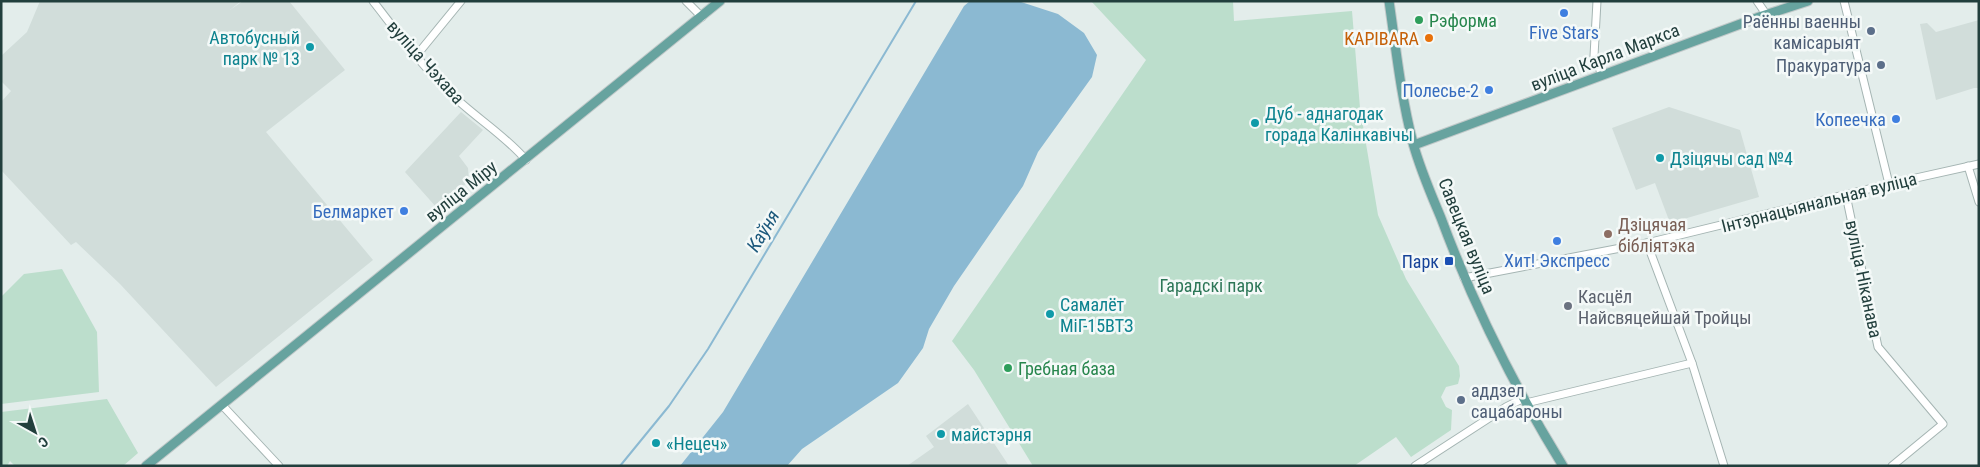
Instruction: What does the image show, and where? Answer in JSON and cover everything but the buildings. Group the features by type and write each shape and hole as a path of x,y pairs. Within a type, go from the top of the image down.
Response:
{"main road":[{"name":"вуліца Міру","path":"146,466 720,1"},
{"name":"Савецкая вуліца","path":"1389,1 1405,106 1414,145 1464,278 1525,401 1563,466"},
{"name":"вуліца Карла Маркса","path":"1414,145 1766,14 1808,1"}],"street":[{"name":"вуліца Чэхава","path":"373,1 416,56 447,90 509,142 526,160"},
{"path":"416,56 461,1"},
{"path":"686,1 702,16"},
{"path":"1597,1 1594,56 1602,75"},
{"path":"1757,1 1766,14"},
{"path":"1844,1 1889,184"},
{"name":"Інтэрнацыянальная вуліца","path":"1464,278 1648,243 1979,164"},
{"path":"1968,166 1979,202"},
{"name":"вуліца Ніканава","path":"1846,196 1878,347 1943,424 1892,466"},
{"path":"1648,243 1692,363 1724,466"},
{"path":"1415,466 1506,406 1692,363"},
{"path":"222,405 279,466"}],"shaded area":[{"path":"40,1 241,1 230,10 243,1 289,1 345,70 266,132 373,260 216,387 120,284 76,242 71,245 1,170 1,102 11,91 1,81 1,56 27,32"},
{"path":"1979,20 1979,88 1936,100 1920,24 1927,23 1936,32"},
{"path":"1669,107 1740,130 1759,197 1670,223 1655,183 1636,190 1612,128"},
{"path":"461,112 483,130 459,156 468,168 469,181 437,208 405,172"},
{"path":"968,404 1009,466 907,466 934,447 926,436"}],"green space":[{"name":"Гарадскі парк","path":"1091,1 1233,1 1234,21 1352,11 1360,108 1378,215 1406,279 1459,366 1460,376 1458,384 1446,387 1441,397 1446,407 1452,410 1451,430 1411,457 1396,437 1354,466 1033,466 974,370 952,341 1146,60"},
{"path":"62,269 97,332 99,392 1,404 1,297 24,274"},
{"path":"107,399 138,453 123,466 15,466 10,461 7,466 1,466 1,412"}],"water":[{"path":"970,1 1018,1 1058,14 1084,33 1097,55 1092,77 1038,152 1023,186 954,286 929,329 923,348 898,383 802,449 787,466 680,466 723,412 964,6"}],"waterway":[{"name":"Каўня","path":"620,466 669,406 708,349 916,1"}],"place":[{"name":"Five Stars","path":"1564,13"},
{"name":"Рэформа","path":"1419,20"},
{"name":"Раённы ваенны камісарыят","path":"1871,31"},
{"name":"KAPIBARA","path":"1429,38"},
{"name":"Автобусный парк № 13","path":"310,47"},
{"name":"Пракуратура","path":"1881,65"},
{"name":"Полесье-2","path":"1489,90"},
{"name":"Копеечка","path":"1896,119"},
{"name":"Дуб - аднагодак горада Калінкавічы","path":"1255,123"},
{"name":"Дзіцячы сад №4","path":"1660,158"},
{"name":"Белмаркет","path":"404,211"},
{"name":"Дзіцячая бібліятэка","path":"1608,234"},
{"name":"Хит! Экспресс","path":"1557,241"},
{"name":"Парк","path":"1449,261"},
{"name":"Касцёл Найсвяцейшай Тройцы","path":"1568,306"},
{"name":"Самалёт МіГ-15ВТЗ","path":"1050,314"},
{"name":"Гребная база","path":"1008,368"},
{"name":"аддзел сацабароны","path":"1461,400"},
{"name":"майстэрня","path":"941,434"},
{"name":"«Нецеч»","path":"656,443"}]}
